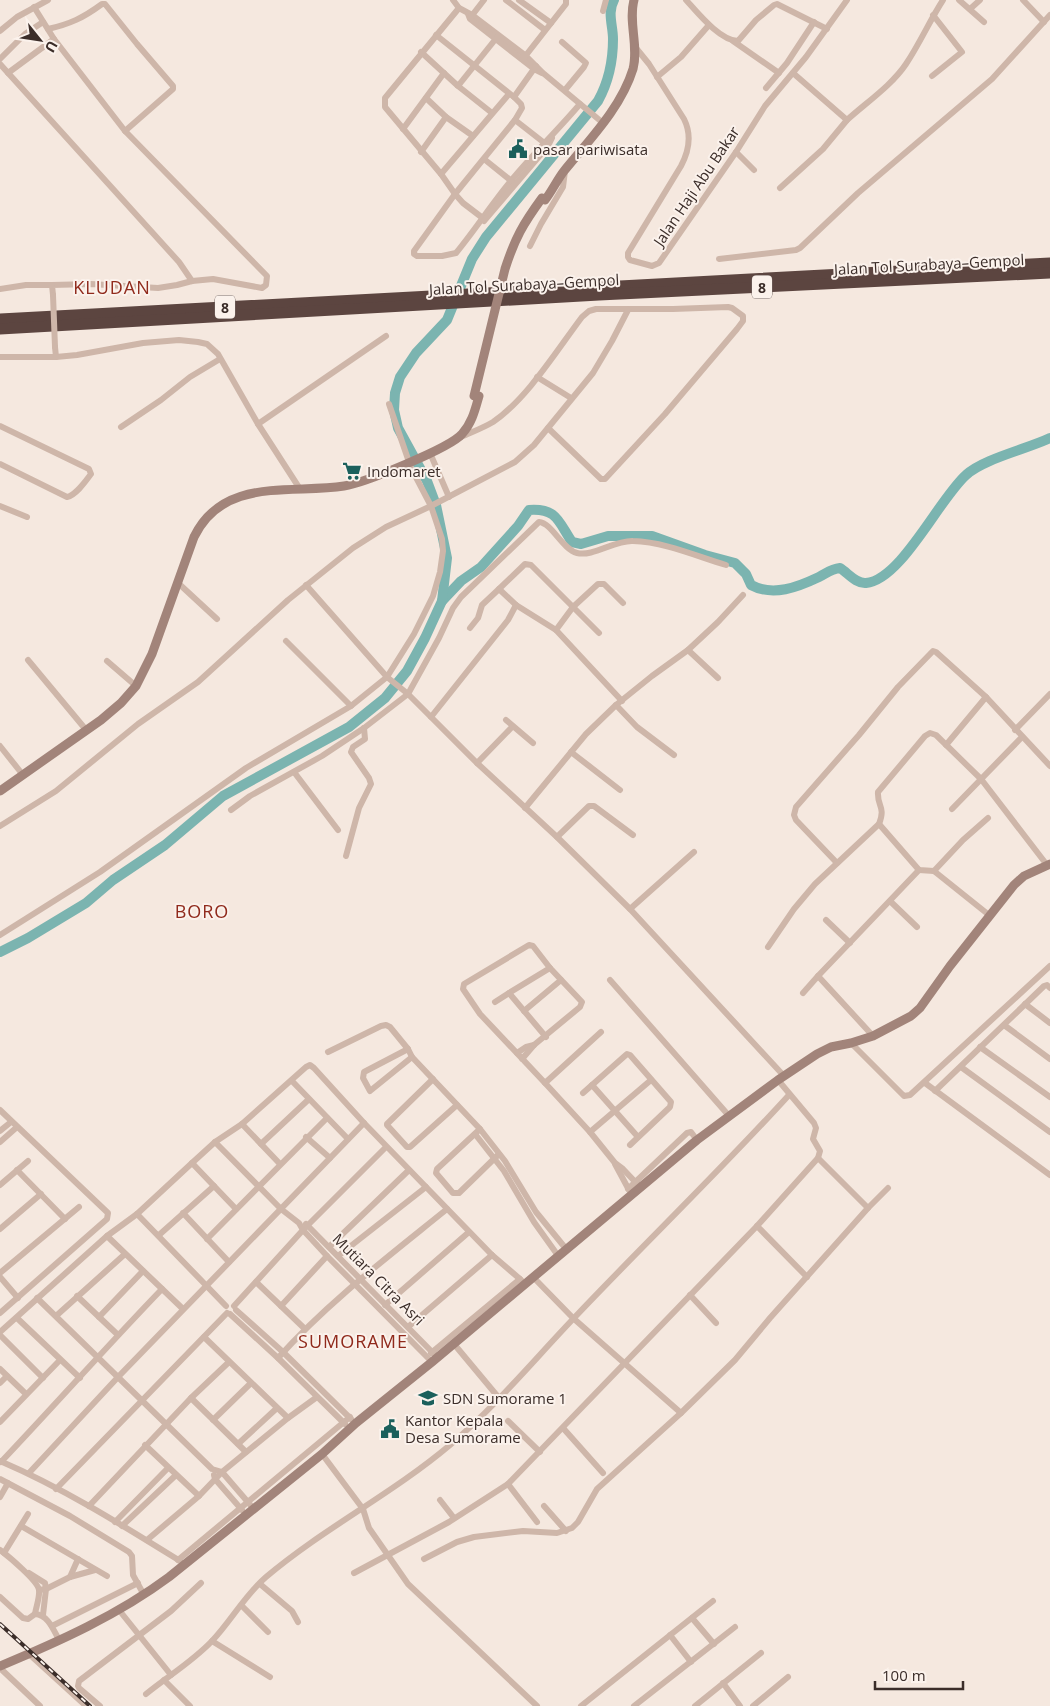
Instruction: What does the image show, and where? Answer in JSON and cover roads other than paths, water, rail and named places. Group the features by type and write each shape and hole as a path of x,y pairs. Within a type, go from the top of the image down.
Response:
{"highway":[{"name":"Jalan Tol Surabaya–Gempol","path":"474,298 1050,263"},
{"name":"Jalan Tol Surabaya–Gempol","path":"0,319 1050,272"},
{"name":"Jalan Tol Surabaya–Gempol","path":"0,329 450,299"}],"street":[{"path":"0,31 13,20 48,0"},
{"path":"452,0 459,8 544,73 601,121"},
{"path":"470,16 484,0"},
{"path":"506,0 516,2 551,23"},
{"path":"524,58 566,4 566,0"},
{"path":"604,11 606,0"},
{"path":"456,440 463,433 472,418 476,396 514,254 524,232 544,199 621,95 629,79 635,60 636,48 632,10 634,0"},
{"path":"686,0 709,25 778,74"},
{"name":"Jalan Haji Abu Bakar","path":"636,48 657,77 687,126 688,144 681,166 627,255 628,258 649,265 656,265 736,152 765,106 793,73 820,25 847,0"},
{"path":"780,188 823,149 848,120 885,87 906,65 943,0"},
{"path":"960,0 984,22"},
{"path":"970,9 980,0"},
{"path":"1023,0 1044,22"},
{"path":"516,2 545,30"},
{"path":"48,29 68,24 105,4 174,86 173,89 125,131"},
{"path":"732,41 738,41 756,20 776,4 781,4 820,25 799,47 766,88"},
{"path":"0,289 26,285 91,284 158,288 192,281 213,280 262,288 266,285 268,276 125,131 54,39 34,7"},
{"path":"459,8 421,52 384,100 385,107 441,174 455,194 483,219"},
{"path":"932,76 962,52 933,15"},
{"path":"719,259 799,248 858,193 992,79 1050,15"},
{"path":"0,59 25,34 43,22"},
{"path":"657,77 681,57 709,25"},
{"path":"436,35 512,96 521,104 522,108 515,120 455,194 414,251 415,255 455,254 477,225 580,104"},
{"path":"458,86 498,37"},
{"path":"8,73 54,39"},
{"path":"562,42 586,62 586,65 565,90"},
{"path":"421,52 458,86 492,113"},
{"path":"0,64 179,262 192,281"},
{"path":"441,174 492,113 512,96 535,67"},
{"path":"403,128 444,73"},
{"path":"793,73 848,120"},
{"path":"426,98 473,136"},
{"path":"422,152 446,116"},
{"path":"515,120 546,144"},
{"path":"736,152 754,170"},
{"path":"484,159 513,182"},
{"path":"530,246 563,188 562,174"},
{"path":"52,285 56,357"},
{"path":"0,790 87,731 122,703 136,686 152,654 199,527 218,507 242,495 270,490 326,488 357,483 429,453 486,426 498,418 517,400 537,377 586,312 596,309 728,307 742,316 744,320 665,414 605,479 601,479 548,428"},
{"path":"0,826 56,790 138,724 198,682 306,585 353,548 386,527 513,464 534,445 570,397 598,365 628,310"},
{"path":"258,424 386,336"},
{"path":"0,357 78,355 143,342 179,340 207,344 214,349 258,424 300,489"},
{"path":"121,427 161,400 190,377 220,359"},
{"path":"537,377 570,397"},
{"path":"0,935 100,872 246,768 350,706 389,679 427,608 440,572 443,551 442,539 432,505 410,461 389,404"},
{"path":"0,426 89,470 91,474 75,493 70,497 66,497 0,464"},
{"path":"429,453 447,498"},
{"path":"0,506 27,517"},
{"path":"231,810 250,796 294,772 364,728 406,693 461,597 539,522 546,524 556,536 576,552 583,553 632,540 658,544 726,565"},
{"path":"470,628 478,618 482,605 525,564 529,564 599,633"},
{"path":"178,582 217,619"},
{"path":"556,630 573,607 600,583 604,584 623,603"},
{"path":"306,585 389,679 557,837 630,909 781,1078 789,1095 814,1123 816,1128 813,1139 820,1151 818,1158 757,1226 508,1484 454,1518 354,1573"},
{"path":"498,589 516,605 556,630 619,703 636,727 674,755"},
{"path":"525,808 586,734 619,703 688,650 743,595"},
{"path":"431,717 508,620 516,605"},
{"path":"286,641 350,706"},
{"path":"688,650 718,678"},
{"path":"837,863 795,818 796,807 898,687 933,651 986,697 1050,766"},
{"path":"28,660 87,731"},
{"path":"107,661 136,686"},
{"path":"1015,730 1050,694"},
{"path":"946,745 986,697"},
{"path":"506,720 533,743"},
{"path":"477,763 512,727"},
{"path":"346,856 359,808 371,784 351,752 353,747 366,739 364,728"},
{"path":"40,1706 0,1667 59,1640 144,1596 169,1577 180,1565 247,1508 522,1282 534,1278 638,1185 697,1140 817,1054 831,1047 851,1044 873,1036 911,1016 920,1008 989,915 1019,881 1024,876 1048,865 981,778 936,735 930,733 912,750 878,792 877,796 883,810 879,824 815,884 794,908 768,946"},
{"path":"952,809 1022,737"},
{"path":"0,746 23,775"},
{"path":"571,752 620,790"},
{"path":"294,772 338,830"},
{"path":"557,837 589,806 594,806 633,835"},
{"path":"934,871 963,840 988,818"},
{"path":"879,824 919,870 934,871 989,915"},
{"path":"630,909 694,852"},
{"path":"803,993 919,870"},
{"path":"890,900 917,927"},
{"path":"826,920 850,942"},
{"path":"522,1059 534,1045 546,1037 582,1005 582,1002 550,968 533,946 529,944 464,984 463,989 480,1014 522,1059 546,1082 615,1163 638,1185"},
{"path":"929,1087 1050,966"},
{"path":"495,1002 550,968"},
{"path":"818,976 873,1036"},
{"path":"524,1011 562,980"},
{"path":"610,980 730,1117"},
{"path":"851,1044 904,1096 910,1095 929,1087 960,1067 1044,986 1047,985 1050,988"},
{"path":"510,993 546,1037"},
{"path":"1025,1004 1050,1023"},
{"path":"328,1052 385,1025 390,1027 412,1057 457,1105 497,1156 536,1212 567,1250"},
{"path":"1004,1025 1050,1059"},
{"path":"546,1082 601,1032"},
{"path":"517,1053 526,1047 534,1045"},
{"path":"980,1047 1050,1097"},
{"path":"408,1050 364,1072 363,1078 370,1092 412,1057"},
{"path":"583,1093 627,1054 630,1055 671,1102 671,1105 630,1145"},
{"path":"42,1378 0,1333 107,1236 137,1214 215,1142 242,1124 306,1067 312,1066 386,1147 492,1255 522,1282"},
{"path":"960,1067 1050,1132"},
{"path":"433,1079 387,1124 407,1147 410,1147 457,1105"},
{"path":"590,1132 651,1080"},
{"path":"292,1081 308,1100 348,1139"},
{"path":"592,1085 638,1137"},
{"path":"929,1087 1050,1174"},
{"path":"146,1694 193,1660 212,1641 266,1578 418,1471 451,1444 500,1398 573,1318 736,1152 789,1095"},
{"path":"261,1144 308,1100"},
{"path":"0,1110 108,1213 107,1220 0,1313"},
{"path":"207,1239 326,1118"},
{"path":"0,1131 11,1122"},
{"path":"29,1473 119,1376 364,1123"},
{"path":"242,1124 280,1164"},
{"path":"0,1142 17,1127"},
{"path":"478,1132 437,1169 436,1174 453,1193 459,1193 497,1156"},
{"path":"306,1137 330,1158"},
{"name":"Mutiara Citra Asri","path":"215,1142 281,1209 328,1246 358,1282 433,1357"},
{"path":"56,1489 231,1310 303,1226 386,1147"},
{"path":"497,1156 534,1222 559,1257"},
{"path":"818,1158 868,1208"},
{"path":"0,1185 28,1162"},
{"path":"192,1163 236,1209"},
{"path":"615,1163 630,1192"},
{"path":"17,1170 65,1219"},
{"path":"328,1246 409,1170"},
{"path":"159,1236 214,1186"},
{"path":"338,1256 426,1187"},
{"path":"424,1559 457,1542 474,1537 523,1531 566,1531 578,1522 597,1489 735,1360 868,1208 888,1188"},
{"path":"0,1229 41,1194"},
{"path":"0,1273 79,1207"},
{"path":"280,1355 305,1329 358,1282 447,1209"},
{"path":"183,1213 229,1262"},
{"path":"137,1214 231,1310 350,1423"},
{"name":"Mutiara Citra Asri","path":"303,1226 327,1256 385,1305 408,1327 433,1357"},
{"path":"757,1226 807,1278"},
{"path":"385,1305 469,1232"},
{"path":"107,1236 184,1309"},
{"path":"56,1316 125,1254"},
{"path":"408,1327 492,1255"},
{"path":"281,1306 327,1256"},
{"path":"99,1317 143,1271"},
{"path":"0,1278 18,1298"},
{"path":"534,1278 573,1318 680,1413"},
{"path":"256,1282 305,1329"},
{"path":"433,1357 454,1344 522,1282"},
{"path":"162,1289 0,1461 29,1473 89,1506 147,1540 180,1565"},
{"path":"690,1295 716,1322"},
{"path":"77,1296 118,1335"},
{"path":"37,1298 167,1423 212,1469 215,1479 247,1508"},
{"path":"17,1318 80,1378"},
{"path":"204,1338 288,1418"},
{"path":"454,1344 500,1398"},
{"path":"280,1355 317,1397 350,1423"},
{"path":"0,1422 60,1360"},
{"path":"89,1506 145,1445 229,1362"},
{"path":"0,1369 26,1394"},
{"path":"0,1383 7,1376"},
{"path":"213,1420 251,1383"},
{"path":"147,1540 199,1496 222,1472 317,1397"},
{"path":"191,1398 246,1452"},
{"path":"238,1444 277,1408"},
{"path":"508,1421 540,1452"},
{"path":"247,1508 322,1454 350,1423"},
{"path":"563,1428 603,1473"},
{"path":"145,1445 199,1496"},
{"path":"322,1454 363,1509 369,1528 408,1584 537,1706"},
{"path":"115,1522 168,1468"},
{"path":"212,1469 222,1472 247,1508"},
{"path":"122,1526 176,1475"},
{"path":"0,1479 70,1516 129,1552 132,1556 133,1575 144,1596"},
{"path":"0,1497 8,1483"},
{"path":"508,1484 536,1522"},
{"path":"440,1500 454,1518"},
{"path":"544,1506 566,1531"},
{"path":"28,1514 2,1552 22,1569 42,1581 43,1615 52,1626 59,1640"},
{"path":"21,1526 107,1576"},
{"path":"70,1577 78,1560"},
{"path":"0,1597 23,1618 28,1619 35,1614 43,1590 70,1577 96,1570"},
{"path":"52,1626 138,1583"},
{"path":"100,1706 78,1686 79,1681 140,1635 202,1583"},
{"path":"260,1584 292,1611 298,1622"},
{"path":"582,1706 713,1601"},
{"path":"242,1606 268,1632"},
{"path":"119,1610 171,1675"},
{"path":"35,1614 43,1615"},
{"path":"692,1618 714,1644"},
{"path":"634,1706 736,1627"},
{"path":"670,1635 691,1662"},
{"path":"212,1641 270,1677"},
{"path":"695,1706 761,1653"},
{"path":"29,1654 86,1706"},
{"path":"753,1706 788,1677"},
{"path":"164,1680 190,1706"},
{"path":"724,1684 740,1706"}],"waterway":[{"path":"0,952 28,938 86,903 113,880 165,845 223,796 349,727 385,698 407,671 442,601 447,558 436,505 427,481 398,428 394,410 395,393 400,377 416,353 447,320 472,259 486,237 598,101 605,87 611,63 613,39 611,10 614,0"},
{"path":"442,601 461,581 481,567 518,526 529,510 546,511 556,517 572,542 581,544 608,536 652,536 705,555 735,563 746,574 751,585 759,589 777,590 794,587 840,568 855,580 866,583 879,578 893,568 906,554 955,486 966,475 994,459 1050,438"}],"railway":[{"path":"0,1624 90,1706"}],"place":[{"name":"pasar pariwisata","path":"518,149"},
{"name":"Indomaret","path":"352,471"},
{"name":"SDN Sumorame 1","path":"428,1398"},
{"name":"Kantor Kepala Desa Sumorame","path":"390,1429"}],"district":[{"name":"KLUDAN","path":"112,287"},
{"name":"BORO","path":"202,911"},
{"name":"SUMORAME","path":"353,1341"}]}
